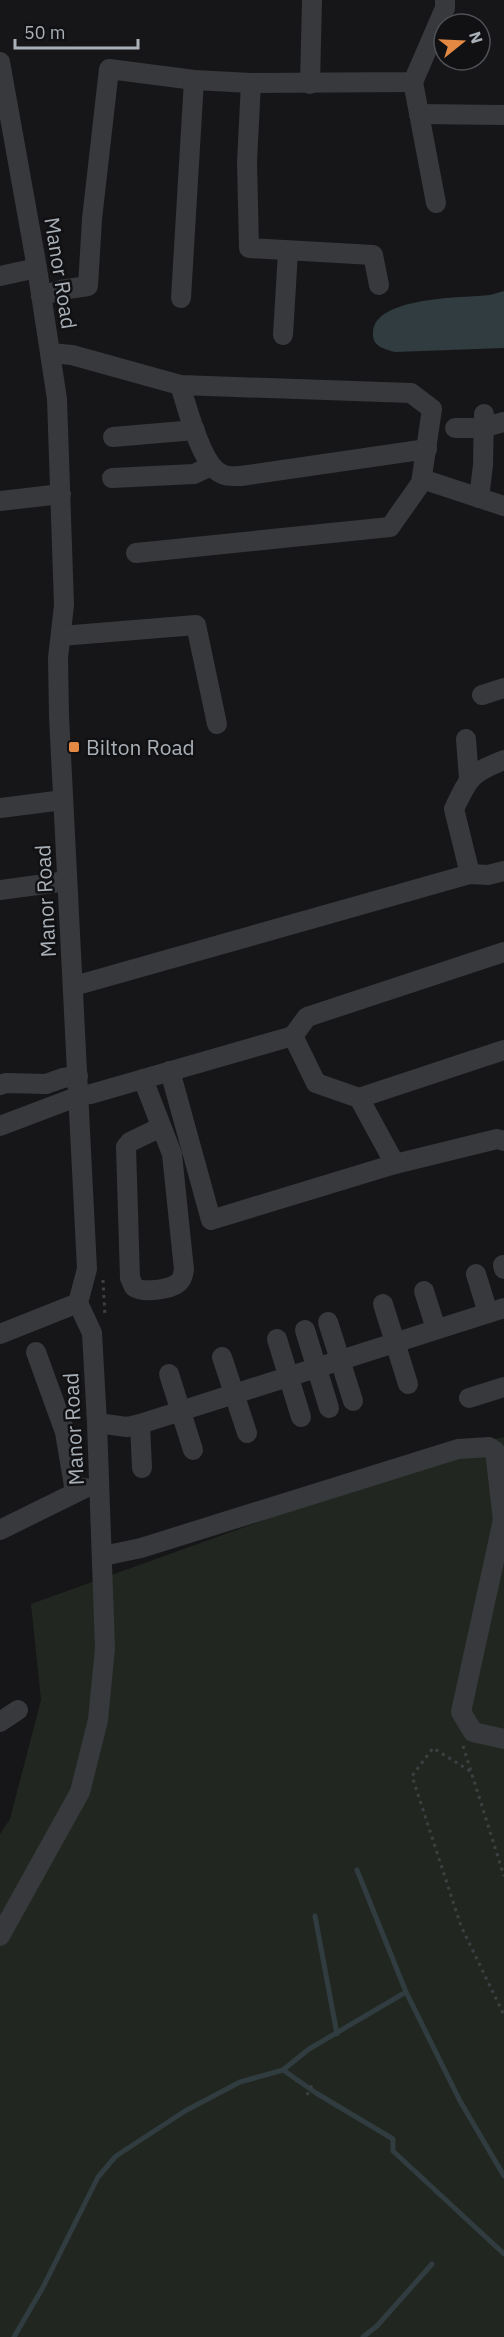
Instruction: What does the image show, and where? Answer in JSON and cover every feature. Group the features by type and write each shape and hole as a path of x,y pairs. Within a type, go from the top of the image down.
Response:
{"street":[{"path":"310,84 312,0"},
{"path":"436,202 413,82 445,8 445,0"},
{"name":"Manor Road","path":"0,62 37,268 57,399 64,604 57,658 87,1269 78,1303 92,1334 103,1556 105,1648 98,1720 80,1792 0,1936"},
{"path":"41,296 88,286 92,219 109,69 194,80 251,83 413,82"},
{"path":"181,297 194,80"},
{"path":"251,83 247,162 249,248 373,255 379,285"},
{"path":"419,114 504,115"},
{"path":"284,335 288,252"},
{"path":"0,276 37,268"},
{"path":"50,353 72,355 180,385 411,393 432,409 421,483 390,527 136,553"},
{"path":"180,385 195,430 211,466 222,475 241,476 427,448"},
{"path":"479,498 483,465 483,421"},
{"path":"455,428 483,421 504,422"},
{"path":"113,437 195,430"},
{"path":"112,478 194,474 211,466"},
{"path":"422,479 504,506"},
{"path":"0,501 61,494"},
{"path":"61,636 196,625 217,724"},
{"path":"482,695 504,688"},
{"path":"466,739 469,779"},
{"path":"470,874 454,809 469,779 480,769 504,760"},
{"path":"0,808 63,800"},
{"path":"74,986 470,874 488,875 504,871"},
{"path":"0,890 67,881"},
{"path":"0,1126 79,1096 293,1036 307,1017 504,952"},
{"path":"293,1036 316,1083 359,1098 504,1050"},
{"path":"170,1071 211,1220 395,1164 496,1139 504,1141"},
{"path":"0,1085 6,1083 46,1084 78,1076"},
{"path":"143,1079 172,1154 184,1270 182,1278 176,1285 140,1291 134,1287 130,1278 126,1148 130,1142 160,1127"},
{"path":"359,1098 395,1164"},
{"path":"97,1423 127,1427 140,1424 496,1310 476,1274"},
{"path":"429,1289 441,1328"},
{"path":"0,1334 78,1303"},
{"path":"377,1306 402,1385"},
{"path":"317,1326 341,1404"},
{"path":"270,1341 295,1418"},
{"path":"36,1352 65,1432 75,1492"},
{"path":"217,1358 242,1435"},
{"path":"164,1376 187,1451"},
{"path":"469,1398 504,1387"},
{"path":"140,1424 142,1468"},
{"path":"103,1556 141,1548 458,1449 489,1447 495,1450 498,1461 504,1519 461,1712 473,1732 504,1739"},
{"path":"0,1530 75,1492 99,1486"},
{"path":"0,1722 18,1710"}],"path":[{"path":"461,1741 504,1876"},
{"path":"470,1771 432,1748 412,1776 461,1926 504,2015"},
{"path":"307,2094 314,2084"}],"shaded area":[{"path":"504,291 504,348 395,352 380,347 373,338 377,321 388,312 403,306 422,301 490,295"},
{"path":"504,1437 504,2337 0,2337 0,1834 10,1819 41,1700 31,1604 478,1443"}],"waterway":[{"path":"357,1870 406,1992 460,2101 504,2176"},
{"path":"315,1916 337,2034"},
{"path":"14,2337 42,2289 98,2177 116,2156 185,2111 240,2082 283,2070 309,2049 406,1992"},
{"path":"283,2070 316,2093 393,2139 393,2151 504,2254"},
{"path":"363,2337 377,2326 432,2264"}],"place":[{"name":"Bilton Road","path":"74,747"}]}
